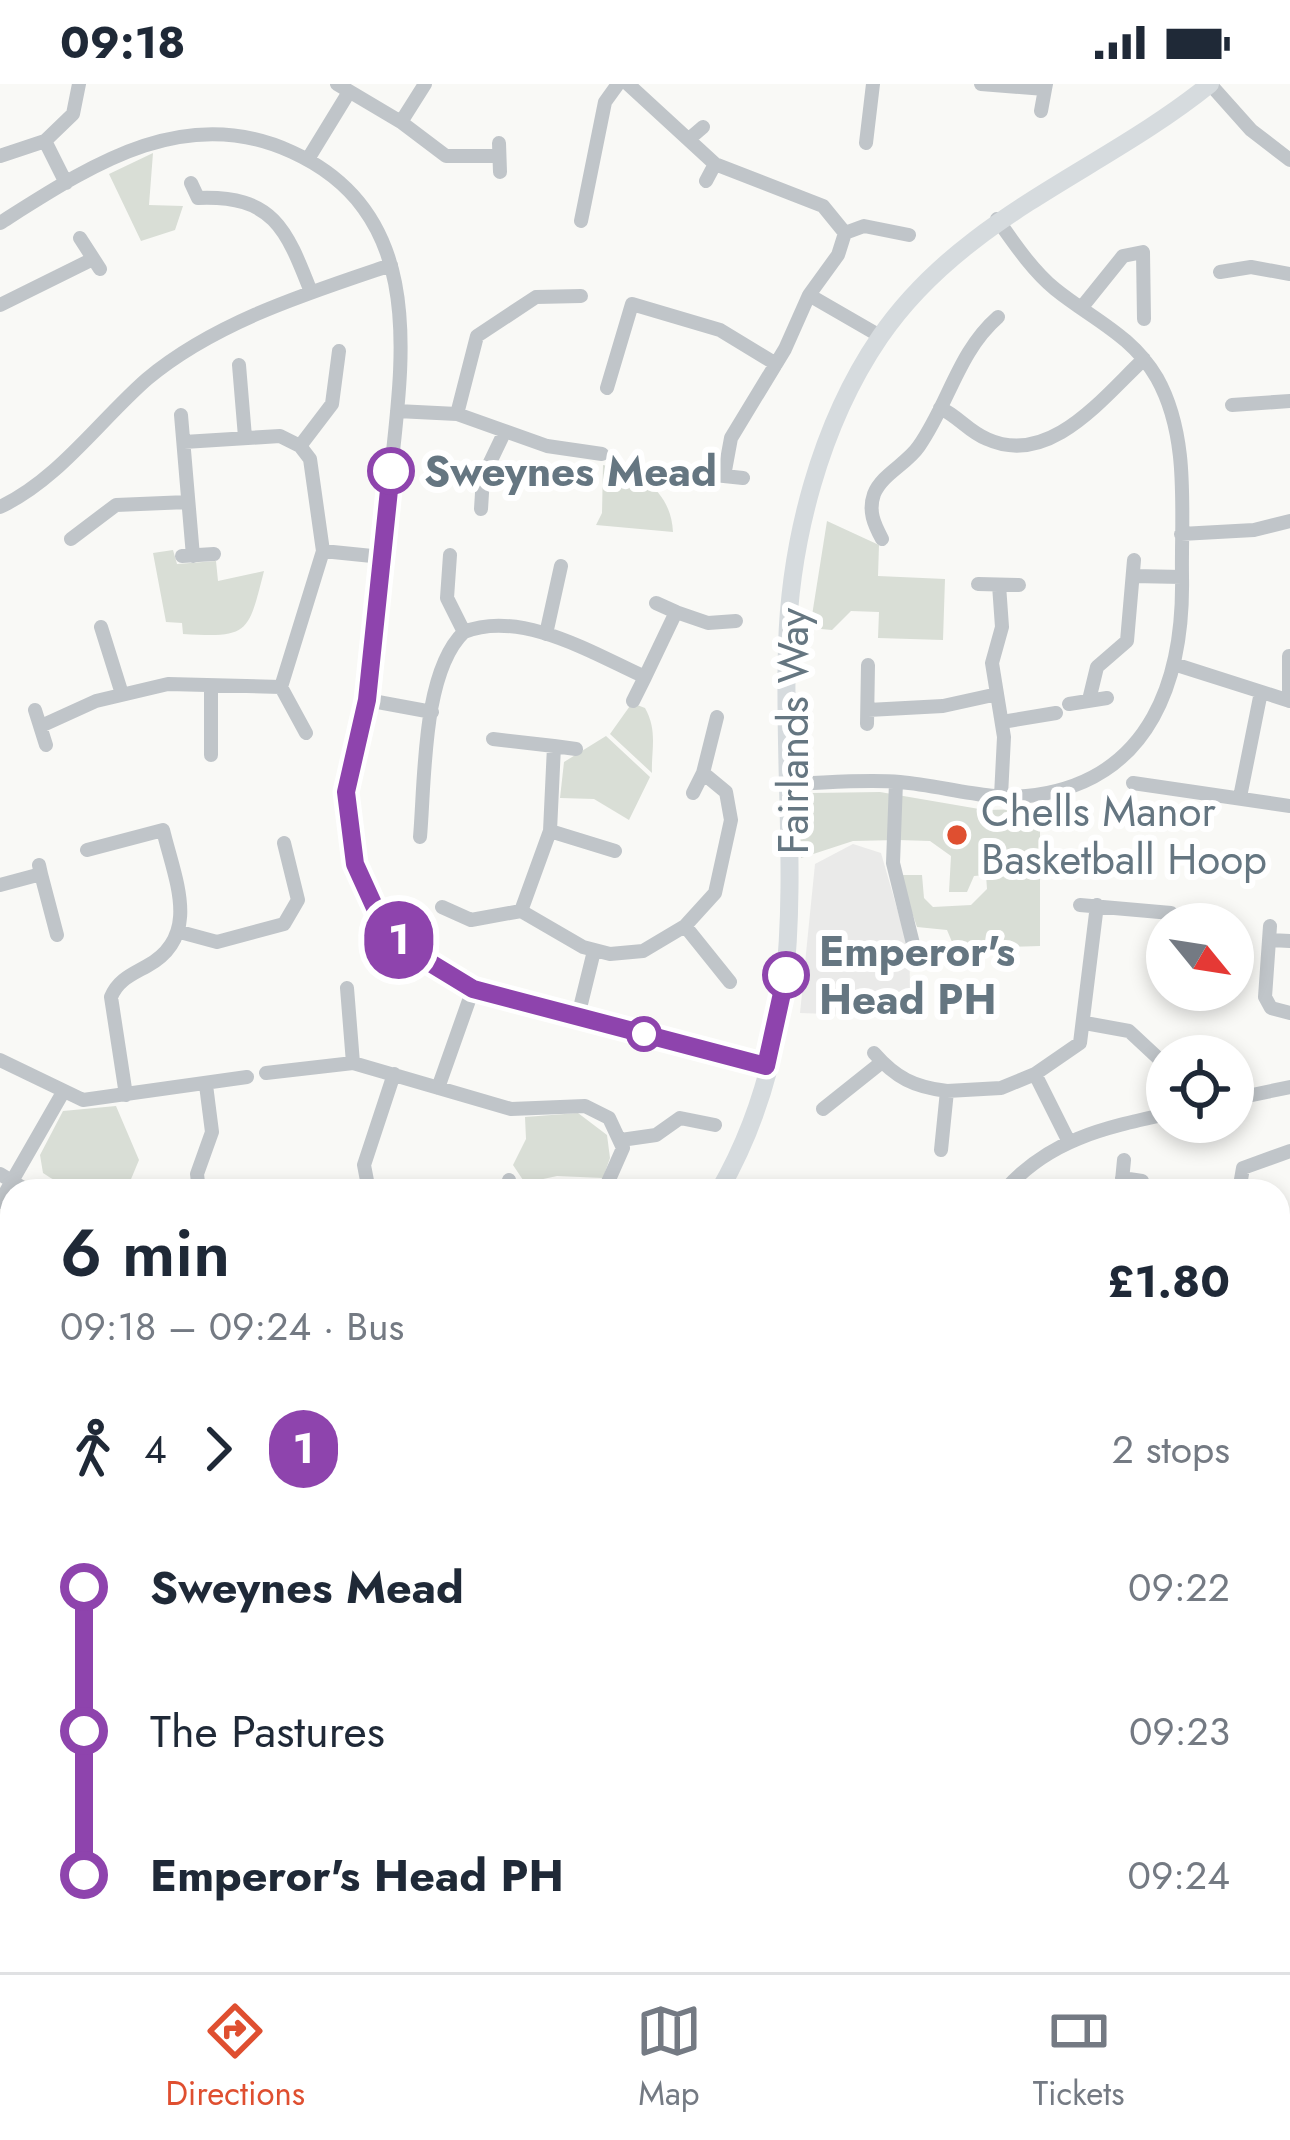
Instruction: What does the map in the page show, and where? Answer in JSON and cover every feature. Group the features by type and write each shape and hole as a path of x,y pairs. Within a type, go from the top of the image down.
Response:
{"main road":[{"name":"Fairlands Way","path":"724,1179 766,1066 786,983 794,885 787,647 801,532 815,477 846,397 880,337 949,260 997,219 1167,118 1210,84"}],"street":[{"path":"0,156 45,141 74,114 79,84"},
{"path":"401,122 425,84"},
{"path":"581,221 605,102 618,84"},
{"path":"628,84 715,164 823,206 845,233"},
{"path":"866,143 872,84"},
{"path":"982,84 1045,87 1041,111"},
{"path":"1210,84 1251,130 1289,156"},
{"path":"308,159 343,88 446,156 499,157"},
{"path":"689,139 703,127"},
{"path":"0,223 123,151 185,134 251,137 308,159 358,204 391,265 403,324 367,700 346,792 355,864 380,919 409,950 473,989 766,1066"},
{"path":"45,141 67,183"},
{"path":"706,181 715,164"},
{"path":"190,184 198,198 233,197 259,207 290,239 311,292"},
{"path":"790,784 896,782 1001,796 1052,792 1105,768 1147,728 1177,665 1182,577 1175,424 1144,358 1117,330 1042,278 997,219"},
{"path":"845,233 864,226 910,235"},
{"path":"724,476 731,438 776,364 809,295 838,255 845,233"},
{"path":"0,305 96,264 80,238"},
{"path":"1082,307 1123,256 1143,253 1144,319"},
{"path":"0,507 27,495 150,377 196,347 311,292 391,265"},
{"path":"1220,272 1251,268 1290,274"},
{"path":"809,295 880,337"},
{"path":"457,414 477,336 536,297 581,296"},
{"path":"607,388 632,304 720,330 776,364"},
{"path":"882,539 872,521 872,499 940,408 989,319"},
{"path":"300,446 332,404 339,351"},
{"path":"940,408 987,439 1018,445 1053,438 1144,358"},
{"path":"239,364 244,437"},
{"path":"1232,404 1255,395 1290,401"},
{"path":"1097,402 1110,416"},
{"path":"397,411 457,414 547,446 602,454"},
{"path":"181,415 188,556 214,554"},
{"path":"481,508 477,476 505,430"},
{"path":"184,442 280,436 300,446 313,468 322,551 281,687 291,720 306,733"},
{"path":"902,464 914,478"},
{"path":"668,479 694,472 743,478"},
{"path":"69,540 116,505 188,502"},
{"path":"1181,534 1254,530 1290,521"},
{"path":"322,551 382,557"},
{"path":"450,555 447,598 464,632"},
{"path":"546,634 561,566"},
{"path":"1089,700 1096,667 1126,641 1133,568 1182,577"},
{"path":"978,584 1019,585"},
{"path":"999,585 1002,627 992,662 993,694 1002,722 1001,796"},
{"path":"656,603 708,623 736,622"},
{"path":"633,701 676,612"},
{"path":"420,837 432,712 446,659 464,632 486,626 546,634 645,677"},
{"path":"110,635 122,694"},
{"path":"1177,665 1289,701 1289,656"},
{"path":"868,665 867,717 993,694"},
{"path":"41,726 122,694 168,684 281,687"},
{"path":"211,687 216,745"},
{"path":"1240,797 1261,692"},
{"path":"1002,722 1107,698"},
{"path":"367,700 432,712"},
{"path":"35,710 46,745"},
{"path":"693,793 704,773 717,717"},
{"path":"494,739 576,749"},
{"path":"521,911 550,831 554,746"},
{"path":"442,907 471,920 521,911 594,951 637,953 685,926 715,893 730,820 726,792 704,773"},
{"path":"896,782 893,863 917,960"},
{"path":"1133,783 1290,806"},
{"path":"87,850 163,830 181,908 180,932 167,954 124,979 111,997 126,1095"},
{"path":"550,831 615,851"},
{"path":"180,932 217,942 284,924 298,900 284,843"},
{"path":"0,885 40,869 57,935"},
{"path":"1080,905 1146,910"},
{"path":"823,1109 878,1058 920,1088 947,1091 1001,1088 1074,1050 1085,1023 1097,905"},
{"path":"685,926 730,982"},
{"path":"1290,941 1270,933 1264,997 1271,1008 1290,1013"},
{"path":"578,1016 594,951"},
{"path":"346,988 353,1063"},
{"path":"438,1088 473,989"},
{"path":"1085,1023 1129,1031 1146,1047"},
{"path":"0,1060 62,1094 83,1100 247,1077"},
{"path":"266,1073 353,1063 511,1109 591,1107 609,1118 621,1141 620,1163 611,1179"},
{"path":"368,1179 366,1159 394,1074"},
{"path":"1035,1074 1068,1140"},
{"path":"198,1179 212,1137 206,1085"},
{"path":"1254,1095 1290,1087"},
{"path":"941,1150 947,1091"},
{"path":"6,1178 62,1094"},
{"path":"621,1141 656,1135 680,1118 715,1125"},
{"path":"1016,1179 1068,1140 1146,1120"},
{"path":"1241,1179 1243,1168 1290,1151"},
{"path":"1122,1179 1124,1160"}],"shaded area":[{"path":"153,153 149,205 183,206 175,230 141,241 109,174"},
{"path":"603,465 630,472 652,486 667,506 673,532 596,525 602,513"},
{"path":"827,521 879,545 878,576 945,579 943,640 878,638 879,612 851,611 832,630 810,628"},
{"path":"173,550 177,564 216,561 218,581 264,571 254,608 242,628 221,635 183,634 182,623 166,622 153,553"},
{"path":"632,703 645,708 651,725 652,773 610,734"},
{"path":"606,736 650,777 629,820 594,799 560,798 564,762"},
{"path":"880,792 985,810 1033,809 1040,831 1040,946 955,949 947,930 917,927 899,875 922,875 924,898 933,907 971,905 987,889 986,875 974,876 967,892 949,892 951,856 930,841 853,841 801,858 800,807 812,793"},
{"path":"853,844 881,853 909,950 911,1017 800,1013 815,864"},
{"path":"116,1106 139,1160 131,1179 54,1179 43,1173 40,1155 63,1111"},
{"path":"578,1113 607,1135 610,1158 603,1178 522,1179 513,1165 526,1139 525,1117"}],"bus line":[{"name":"1","path":"391,471 367,700 346,792 355,864 380,919 409,950 473,989 766,1066 786,975"}],"place":[{"name":"Sweynes Mead","path":"391,471"},
{"name":"Chells Manor Basketball Hoop","path":"957,835"},
{"name":"Emperor's Head PH","path":"786,975"}]}
